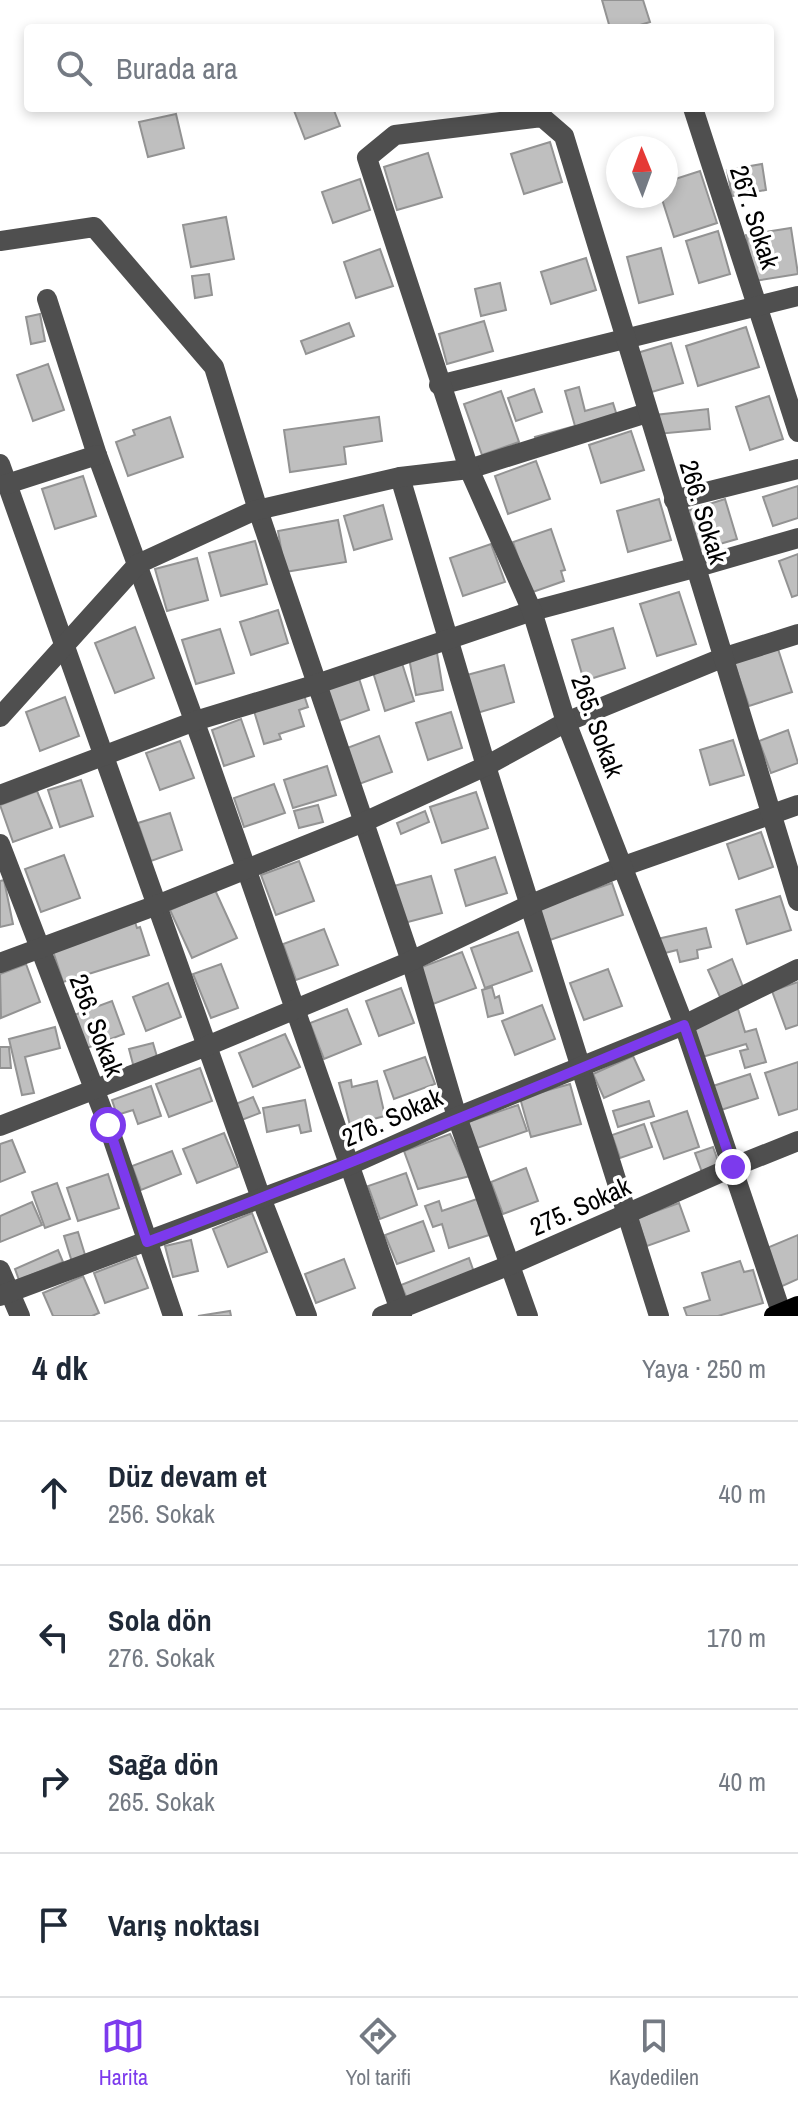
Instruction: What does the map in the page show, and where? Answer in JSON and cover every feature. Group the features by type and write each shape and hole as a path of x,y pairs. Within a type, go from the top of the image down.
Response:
{"street":[{"path":"426,131 486,112"},
{"name":"267. Sokak","path":"694,112 798,432"},
{"name":"266. Sokak","path":"426,131 542,117 564,136 798,901"},
{"name":"265. Sokak","path":"426,131 395,135 367,158 469,469 532,611 566,722 684,1025 784,1311"},
{"path":"0,241 94,227 214,367 258,510 411,961 457,1117 528,1316"},
{"path":"439,385 798,296"},
{"path":"47,299 97,455 195,721 350,1165 394,1314"},
{"path":"0,717 138,564 258,510 400,477 469,469 647,413"},
{"path":"97,455 5,488 66,646 261,1198 307,1316"},
{"path":"674,500 798,469"},
{"path":"400,477 486,766 659,1316"},
{"path":"0,795 195,721 317,684 532,611 798,538"},
{"path":"0,963 157,905 364,822 486,766 566,722 722,658 798,634"},
{"path":"0,1126 207,1046 411,961 529,905 624,866 798,805"},
{"name":"256. Sokak","path":"0,844 94,1089 173,1316"},
{"name":"276. Sokak","path":"5,1295 350,1165 457,1117 684,1025 798,969"},
{"name":"275. Sokak","path":"394,1314 798,1141"},
{"path":"0,1270 5,1295 20,1316"}],"building":[{"path":"602,0 643,0 650,22 609,24"},
{"path":"295,112 335,112 340,126 305,139"},
{"path":"176,114 184,148 148,157 139,122"},
{"path":"550,142 562,182 524,194 511,154"},
{"path":"428,153 442,197 397,210 384,167"},
{"path":"762,164 766,190 732,196 727,170"},
{"path":"700,171 717,223 674,237 665,208 678,208 678,178"},
{"path":"360,179 370,210 333,223 322,192"},
{"path":"226,217 234,259 191,267 183,225"},
{"path":"791,228 798,274 754,281 746,235"},
{"path":"718,231 730,274 699,283 686,241"},
{"path":"661,248 673,294 639,303 627,257"},
{"path":"380,249 393,286 356,298 344,262"},
{"path":"586,258 596,290 551,304 541,272"},
{"path":"209,274 212,295 195,298 192,276"},
{"path":"500,283 506,310 481,316 475,289"},
{"path":"40,314 45,341 31,344 26,317"},
{"path":"484,321 493,351 447,364 439,334"},
{"path":"349,323 354,336 306,354 301,341"},
{"path":"746,327 759,367 698,386 686,346"},
{"path":"671,343 683,383 648,393 637,353"},
{"path":"48,364 64,410 33,421 17,375"},
{"path":"579,387 585,411 613,403 618,419 537,443 535,437 575,426 565,391"},
{"path":"534,389 542,412 516,421 508,398"},
{"path":"501,391 519,442 482,455 464,404"},
{"path":"769,396 783,439 750,450 736,407"},
{"path":"708,409 710,429 657,434 655,415"},
{"path":"170,417 183,457 128,476 116,442 135,435 133,430"},
{"path":"379,417 382,441 344,447 346,464 290,472 284,430"},
{"path":"631,431 644,470 601,483 589,445"},
{"path":"536,461 550,499 508,514 495,476"},
{"path":"83,476 96,516 55,529 42,489"},
{"path":"798,486 798,518 773,526 763,497"},
{"path":"659,499 671,540 628,552 617,511"},
{"path":"725,499 737,539 699,550 687,511"},
{"path":"383,505 392,539 354,550 344,516"},
{"path":"338,520 346,562 285,572 278,531"},
{"path":"551,529 565,570 561,571 564,581 530,593 513,542"},
{"path":"255,541 267,584 221,596 209,553"},
{"path":"491,544 505,582 463,596 450,558"},
{"path":"798,554 798,595 792,597 779,561"},
{"path":"197,558 208,600 167,611 155,569"},
{"path":"679,592 696,644 657,656 640,604"},
{"path":"278,610 288,643 251,655 240,622"},
{"path":"135,627 154,678 115,693 95,643"},
{"path":"613,628 625,668 584,681 572,640"},
{"path":"220,629 234,673 196,684 182,640"},
{"path":"778,649 792,692 749,706 734,663"},
{"path":"437,653 443,690 416,695 409,658"},
{"path":"401,660 414,701 385,711 372,669"},
{"path":"504,665 514,702 477,713 467,675"},
{"path":"358,675 369,710 336,722 324,687"},
{"path":"304,695 308,707 299,710 304,726 279,734 281,739 264,744 254,711"},
{"path":"65,697 79,736 40,751 26,712"},
{"path":"451,712 462,748 428,760 416,723"},
{"path":"241,719 254,756 224,766 212,730"},
{"path":"788,730 798,763 771,773 759,741"},
{"path":"379,736 392,772 359,784 347,748"},
{"path":"733,740 744,775 710,785 700,750"},
{"path":"180,741 194,778 160,790 146,753"},
{"path":"327,766 336,795 293,808 284,780"},
{"path":"81,780 93,816 60,827 48,790"},
{"path":"274,784 285,813 244,827 234,798"},
{"path":"37,791 52,828 13,842 0,805"},
{"path":"476,792 488,828 442,843 430,807"},
{"path":"318,805 323,822 299,828 294,811"},
{"path":"425,811 429,822 401,834 397,823"},
{"path":"170,813 182,850 151,861 138,823"},
{"path":"761,832 773,867 739,879 727,844"},
{"path":"64,855 80,898 41,912 25,869"},
{"path":"495,857 507,893 466,906 455,870"},
{"path":"299,861 314,901 276,915 261,875"},
{"path":"431,876 442,913 404,923 394,886"},
{"path":"4,880 13,924 0,927 0,881"},
{"path":"612,883 623,915 550,940 539,908"},
{"path":"215,890 237,938 192,958 170,910"},
{"path":"780,896 791,930 747,944 736,910"},
{"path":"135,922 137,928 140,927 149,955 63,982 52,948"},
{"path":"706,928 711,947 697,950 698,958 680,962 677,950 661,954 657,939"},
{"path":"324,929 338,965 296,980 283,944"},
{"path":"518,932 532,971 485,988 471,948"},
{"path":"462,952 476,988 433,1004 419,968"},
{"path":"732,959 743,987 720,997 708,970"},
{"path":"26,964 40,1002 1,1018 0,974"},
{"path":"221,964 238,1008 211,1018 193,974"},
{"path":"608,969 622,1006 584,1020 570,983"},
{"path":"798,982 798,1025 786,1029 772,991"},
{"path":"168,983 181,1017 146,1031 133,997"},
{"path":"492,987 495,998 499,996 503,1013 488,1017 482,990"},
{"path":"401,988 414,1023 379,1036 366,1001"},
{"path":"112,1001 124,1034 87,1048 74,1015"},
{"path":"542,1005 555,1039 515,1055 502,1021"},
{"path":"347,1009 361,1044 324,1059 310,1023"},
{"path":"738,1009 745,1032 756,1029 766,1062 745,1068 740,1051 748,1049 746,1044 699,1058 689,1024"},
{"path":"55,1027 60,1048 25,1057 34,1093 22,1095 9,1039"},
{"path":"285,1034 300,1067 253,1087 239,1053"},
{"path":"153,1043 158,1060 134,1068 129,1049"},
{"path":"0,1047 9,1047 11,1068 0,1068"},
{"path":"633,1056 644,1080 604,1098 593,1074"},
{"path":"425,1057 435,1084 394,1099 384,1071"},
{"path":"798,1062 798,1109 779,1115 765,1073"},
{"path":"200,1068 212,1101 169,1117 156,1084"},
{"path":"750,1074 758,1098 721,1110 713,1086"},
{"path":"351,1080 352,1087 377,1081 385,1116 350,1125 339,1083"},
{"path":"570,1084 581,1124 531,1137 520,1098"},
{"path":"151,1086 161,1116 138,1124 133,1110 117,1115 112,1100"},
{"path":"253,1097 260,1113 239,1121 233,1105"},
{"path":"305,1100 311,1131 301,1133 299,1125 267,1132 263,1108"},
{"path":"649,1101 654,1116 618,1127 613,1111"},
{"path":"518,1105 527,1131 477,1148 468,1122"},
{"path":"687,1111 699,1147 664,1159 651,1123"},
{"path":"644,1124 652,1147 620,1158 612,1135"},
{"path":"224,1133 238,1167 197,1183 183,1149"},
{"path":"450,1134 470,1176 418,1189 404,1151"},
{"path":"12,1140 25,1172 0,1182 0,1144"},
{"path":"713,1147 721,1169 703,1175 695,1153"},
{"path":"172,1151 181,1174 141,1190 132,1166"},
{"path":"526,1168 538,1201 503,1214 491,1182"},
{"path":"406,1173 417,1205 380,1219 368,1186"},
{"path":"108,1174 119,1208 78,1221 67,1188"},
{"path":"57,1183 70,1219 45,1228 32,1192"},
{"path":"477,1199 489,1235 449,1248 442,1224 433,1227 425,1206 439,1201 442,1211"},
{"path":"32,1202 42,1225 0,1242 0,1216"},
{"path":"679,1203 689,1231 647,1246 637,1218"},
{"path":"252,1213 267,1252 228,1267 213,1229"},
{"path":"423,1221 434,1251 397,1264 385,1235"},
{"path":"78,1232 86,1258 72,1262 64,1236"},
{"path":"798,1235 798,1279 778,1288 762,1250"},
{"path":"191,1240 198,1271 173,1277 165,1246"},
{"path":"58,1250 63,1262 19,1280 15,1269"},
{"path":"136,1257 148,1288 105,1303 94,1273"},
{"path":"469,1258 475,1275 408,1301 401,1285"},
{"path":"344,1259 355,1288 316,1303 305,1274"},
{"path":"740,1261 744,1272 753,1270 763,1303 718,1316 687,1316 684,1308 710,1300 702,1273"},
{"path":"83,1276 99,1313 92,1316 53,1316 43,1293"},
{"path":"230,1311 231,1316 198,1316"}],"route":[{"path":"108,1125 147,1242 350,1165 457,1117 684,1025 733,1167"}]}
